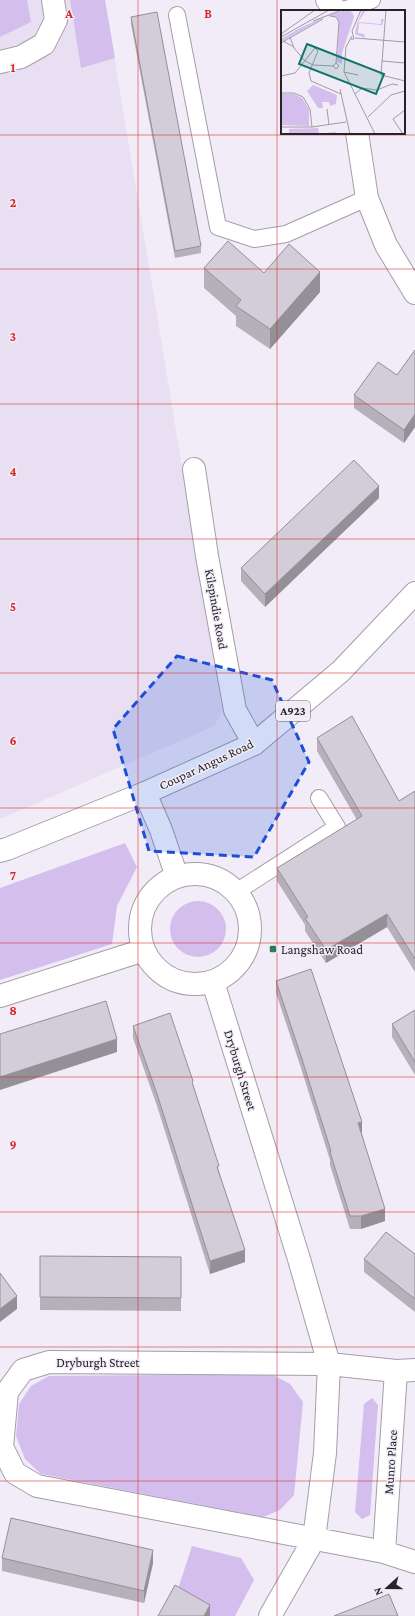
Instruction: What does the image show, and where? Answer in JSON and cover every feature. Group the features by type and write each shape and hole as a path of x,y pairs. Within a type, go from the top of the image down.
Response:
{"street":[{"path":"327,0 336,10"},
{"path":"0,62 21,57 44,44 54,10"},
{"path":"357,134 367,198 386,245 415,293"},
{"name":"Kilspindie Road","path":"194,469 207,556 235,710 254,744"},
{"name":"Coupar Angus Road","path":"0,851 145,792 254,744 341,671 415,593"},
{"path":"145,792 161,830 177,877"},
{"path":"193,874 208,875 224,882 236,892 246,907 251,925 249,943 242,960 229,974 213,982 197,986 180,983 165,976 152,965 144,950 140,934 141,916 148,899 161,886 177,877 193,874"},
{"path":"0,996 144,950"},
{"name":"Dryburgh Street","path":"213,982 299,1259 329,1364 326,1453 314,1538 270,1616"},
{"name":"Dryburgh Street","path":"314,1538 37,1486 15,1473 2,1447 7,1392 23,1370 49,1362 329,1364"},
{"name":"Munro Place","path":"329,1364 405,1371 384,1552"},
{"path":"314,1538 384,1552 415,1562"}],"lane":[{"path":"344,10 372,0"},
{"path":"177,15 218,227 254,239 286,234 367,198"},
{"path":"236,892 337,827 319,798"}],"highlighted area":[{"path":"177,656 272,680 309,762 254,857 149,851 113,729"}],"shaded area":[{"path":"0,0 105,0 222,710 215,726 0,819"},
{"path":"0,0 27,0 31,22 0,37"},
{"path":"70,0 105,0 115,58 81,68"},
{"path":"125,843 137,867 117,906 112,944 0,980 0,888"},
{"path":"198,901 209,903 218,909 224,918 226,929 224,940 218,949 209,955 198,957 187,955 178,949 172,940 170,929 172,918 178,909 187,903"},
{"path":"271,1374 290,1384 303,1402 294,1495 280,1510 263,1517 41,1474 25,1459 16,1436 19,1404 31,1386 49,1376"},
{"path":"372,1398 378,1405 370,1515 362,1519 355,1512 364,1404"},
{"path":"192,1546 241,1558 254,1580 235,1616 208,1616 175,1598"}],"building":[{"path":"157,12 201,246 175,251 131,17"},
{"path":"228,241 264,273 289,244 320,272 270,329 236,306 241,300 204,268"},
{"path":"415,350 415,414 404,430 354,395 378,362 397,375"},
{"path":"354,460 379,486 265,594 241,568"},
{"path":"352,716 399,801 415,791 415,959 387,914 326,950 305,918 308,917 277,868 362,816 317,738"},
{"path":"311,969 362,1122 358,1123 385,1209 361,1216 350,1216 330,1152 331,1151 276,981"},
{"path":"106,1001 117,1039 0,1077 0,1034"},
{"path":"415,1010 415,1062 392,1024"},
{"path":"170,1013 219,1166 217,1167 245,1250 210,1261 157,1094 133,1026"},
{"path":"386,1232 415,1254 415,1299 364,1259"},
{"path":"40,1256 181,1257 181,1298 40,1297"},
{"path":"0,1273 17,1296 0,1309"},
{"path":"11,1518 153,1550 144,1591 2,1558"},
{"path":"175,1585 210,1605 204,1616 158,1616"},
{"path":"389,1594 398,1616 334,1616"}],"place":[{"name":"Langshaw Road","path":"273,949"}]}
